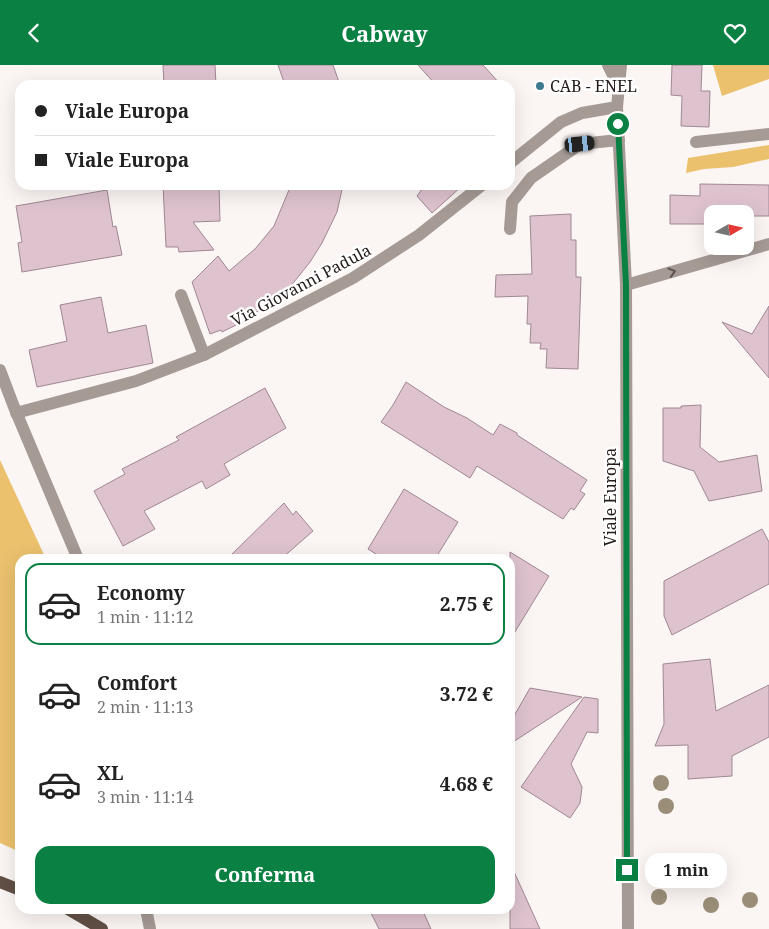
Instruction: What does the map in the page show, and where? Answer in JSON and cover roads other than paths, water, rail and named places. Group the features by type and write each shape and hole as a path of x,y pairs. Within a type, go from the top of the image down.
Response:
{"main road":[{"path":"0,882 15,888"},
{"path":"76,914 102,929"}],"street":[{"path":"608,65 618,85"},
{"name":"Viale Europa","path":"621,65 617,107 626,285 628,929"},
{"path":"515,159 560,122 582,113 617,107"},
{"path":"696,142 769,134"},
{"path":"510,229 512,202 531,178 580,144 619,140"},
{"name":"Via Giovanni Padula","path":"16,413 136,381 204,355 353,278 419,235 476,190"},
{"path":"626,285 769,244"},
{"path":"181,295 204,355"},
{"path":"0,370 16,413 76,554"},
{"path":"147,914 150,929"}],"place":[{"name":"CAB - ENEL","path":"540,86"}]}
